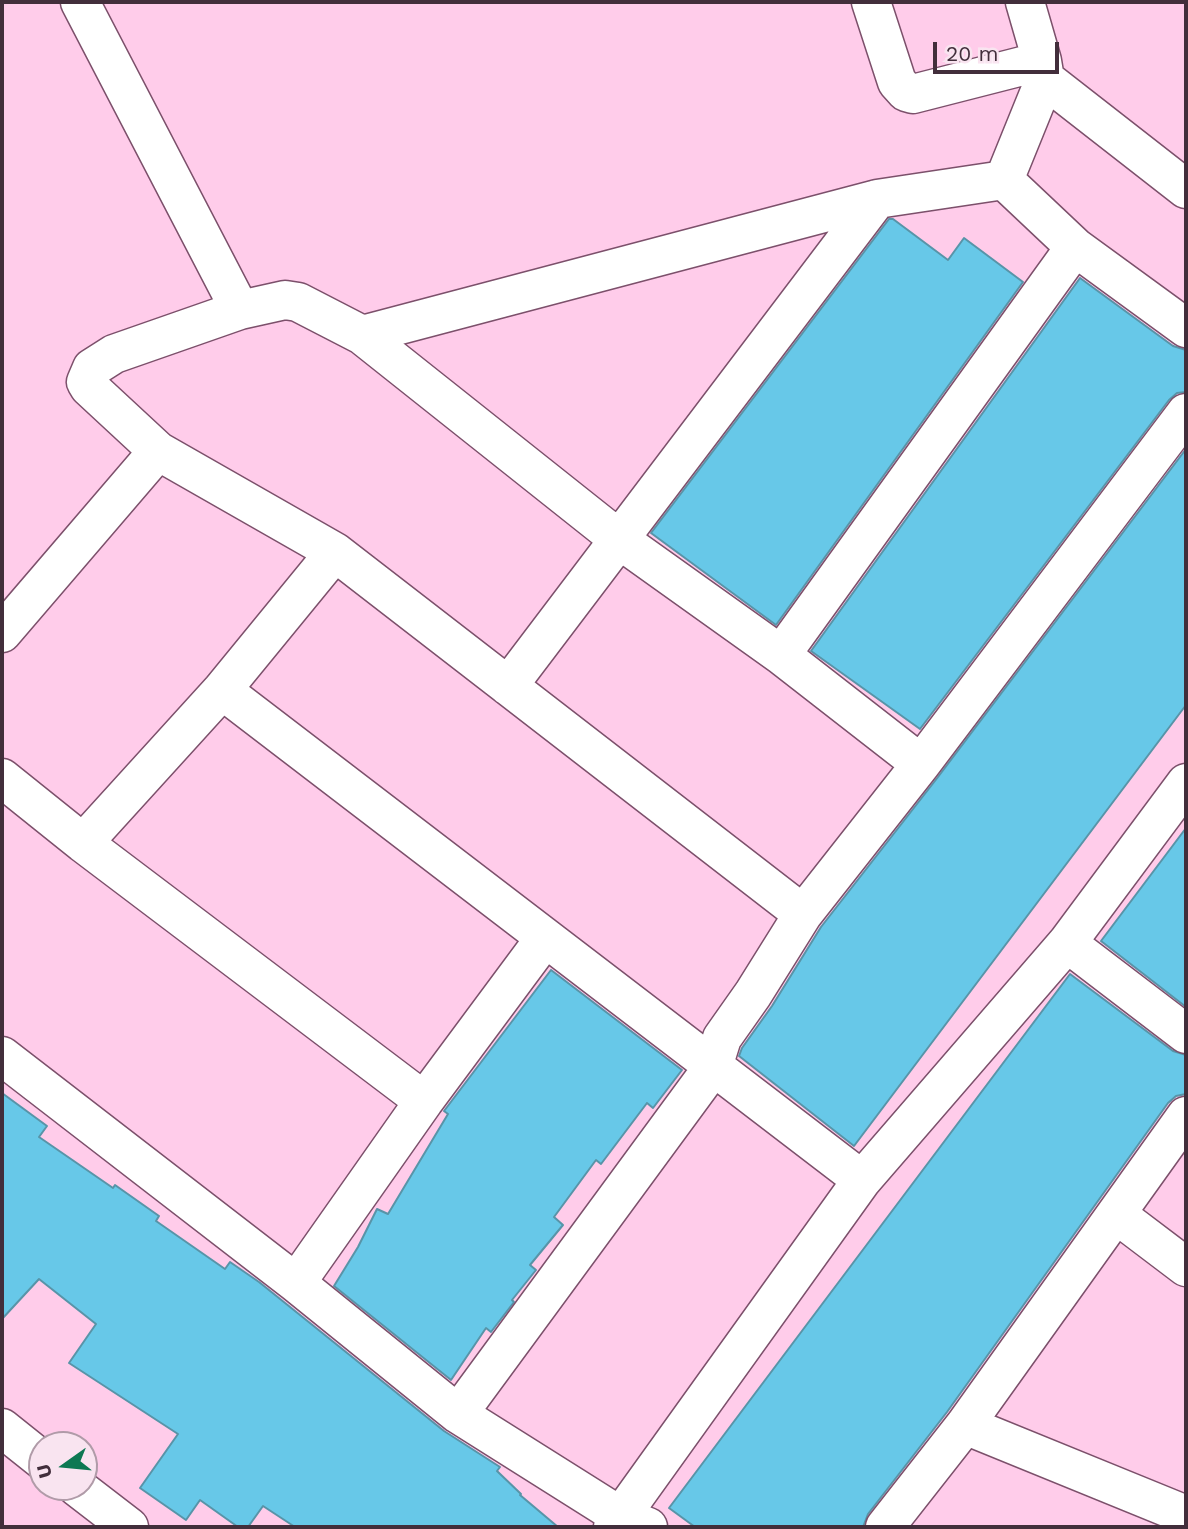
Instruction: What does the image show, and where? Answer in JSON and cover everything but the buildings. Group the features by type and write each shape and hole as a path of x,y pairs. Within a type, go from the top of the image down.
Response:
{"street":[{"path":"80,2 240,310"},
{"path":"871,2 897,82 906,92 913,94 1044,70"},
{"path":"1025,2 1044,70 1186,189"},
{"path":"1004,180 1044,70"},
{"path":"362,335 877,199 1004,180"},
{"path":"1004,180 1075,247 1186,328"},
{"path":"508,686 877,199"},
{"path":"781,655 1075,247"},
{"path":"803,914 335,552 158,452 89,387 86,382 92,368 114,354 240,310 285,300 298,302 362,335 620,540 781,655 921,764"},
{"path":"458,1414 713,1067 722,1038 803,914 921,764 1186,413"},
{"path":"2,633 158,452"},
{"path":"83,843 222,690 335,552"},
{"path":"222,690 862,1180"},
{"path":"2,778 83,843 424,1101"},
{"path":"2,1056 296,1283 458,1414 627,1524 862,1180 1067,943 1186,783"},
{"path":"296,1283 424,1101 545,938"},
{"path":"1067,943 1186,1034"},
{"path":"885,1527 965,1426 1186,1116"},
{"path":"1116,1214 1186,1267"},
{"path":"965,1426 1186,1515"},
{"path":"2,1428 28,1449"},
{"path":"95,1501 129,1527"}]}
